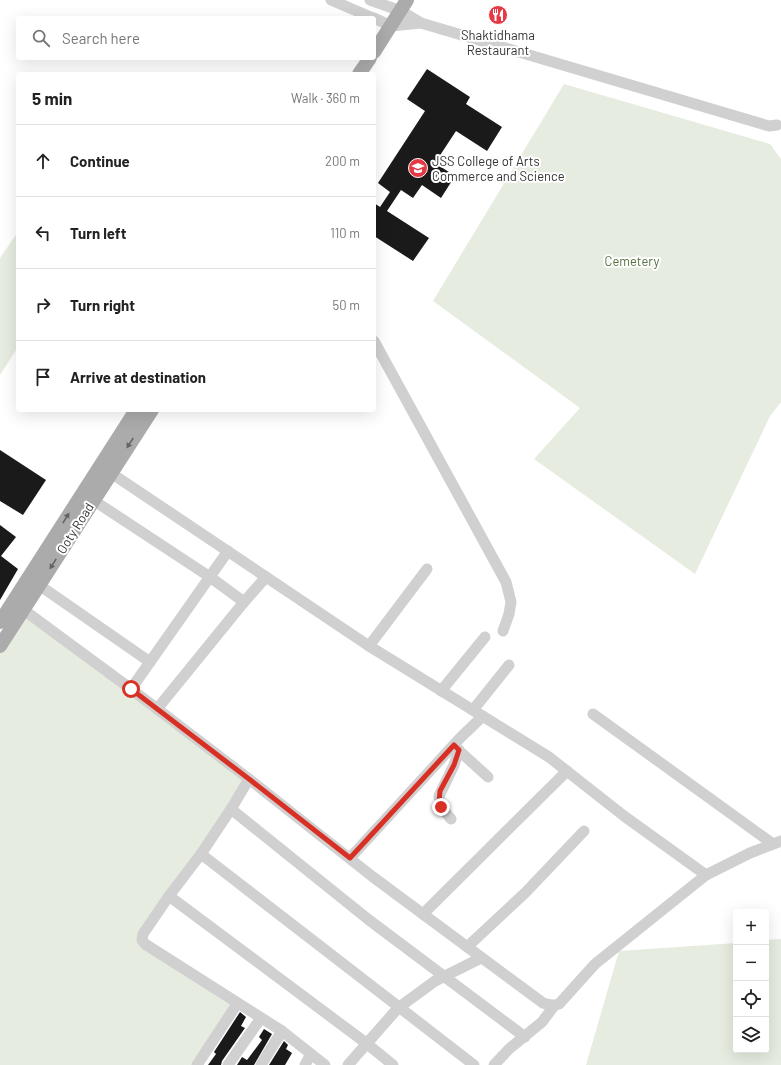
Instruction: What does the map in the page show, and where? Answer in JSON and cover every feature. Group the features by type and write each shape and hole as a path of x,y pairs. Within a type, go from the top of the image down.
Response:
{"main road":[{"path":"376,49 404,5"},
{"path":"360,72 369,60"},
{"name":"Ooty Road","path":"0,646 18,606 135,412"},
{"name":"Ooty Road","path":"0,622 39,585 151,412"}],"street":[{"path":"331,0 369,16"},
{"path":"370,0 404,5 421,23"},
{"path":"376,19 392,26 421,23 769,126 780,126"},
{"path":"376,345 506,582 511,602 509,614 503,631"},
{"path":"111,473 369,646 549,757 624,816 706,875"},
{"path":"93,500 210,577 244,602"},
{"path":"131,689 228,551"},
{"path":"369,646 427,569"},
{"path":"157,709 266,577"},
{"path":"39,585 150,662"},
{"path":"18,606 131,689 481,958 543,1003 554,1006"},
{"path":"441,691 485,637"},
{"path":"473,710 509,665"},
{"path":"593,714 777,843"},
{"path":"350,858 456,748 483,716"},
{"path":"456,748 488,777"},
{"path":"452,819 441,807 439,796 454,765 456,748"},
{"path":"423,914 567,771"},
{"path":"249,779 201,854 169,896 143,934 142,940 145,944 237,1004 282,1031 325,1065"},
{"path":"231,809 370,920 525,1037"},
{"path":"467,947 525,893 584,831"},
{"path":"494,1065 509,1049 542,1022 554,1006 559,1004 595,964 706,875 750,853 777,843"},
{"path":"201,854 398,1008 474,1065"},
{"path":"169,896 366,1043 393,1065"},
{"path":"348,1065 398,1008 435,981 481,958"},
{"path":"197,1065 237,1004"},
{"path":"228,1065 261,1018"},
{"path":"261,1065 282,1031"},
{"path":"305,1065 311,1054"}],"green space":[{"name":"Cemetery","path":"564,84 770,144 781,159 781,402 770,416 695,574 534,459 580,408 433,301"},
{"path":"16,235 16,350 0,375 0,258"},
{"path":"23,611 249,779 142,940 233,1004 194,1065 0,1065 0,645"},
{"path":"781,939 781,1065 586,1065 619,951 733,943 733,1053 769,1053 769,940"}],"building":[{"path":"427,69 470,97 466,104 502,127 487,151 456,131 435,163 455,176 441,198 422,185 413,198 401,190 387,211 429,238 413,261 376,237 376,204 380,207 390,192 378,183 425,111 407,99"},
{"path":"0,450 46,480 23,515 0,501"},
{"path":"0,525 16,537 1,556 18,569 0,600"},
{"path":"240,1012 246,1017 241,1026 245,1028 222,1061 221,1065 208,1065 216,1054 214,1052"},
{"path":"264,1029 272,1034 254,1065 237,1065 242,1057 247,1060 262,1040 259,1037"},
{"path":"284,1041 288,1045 286,1049 292,1053 285,1065 269,1065"}],"place":[{"name":"Shaktidhama Restaurant","path":"498,15"},
{"name":"JSS College of Arts Commerce and Science","path":"418,168"}],"route":[{"path":"131,689 350,858 454,745 459,750 454,765 440,791 439,802 441,807"}]}
